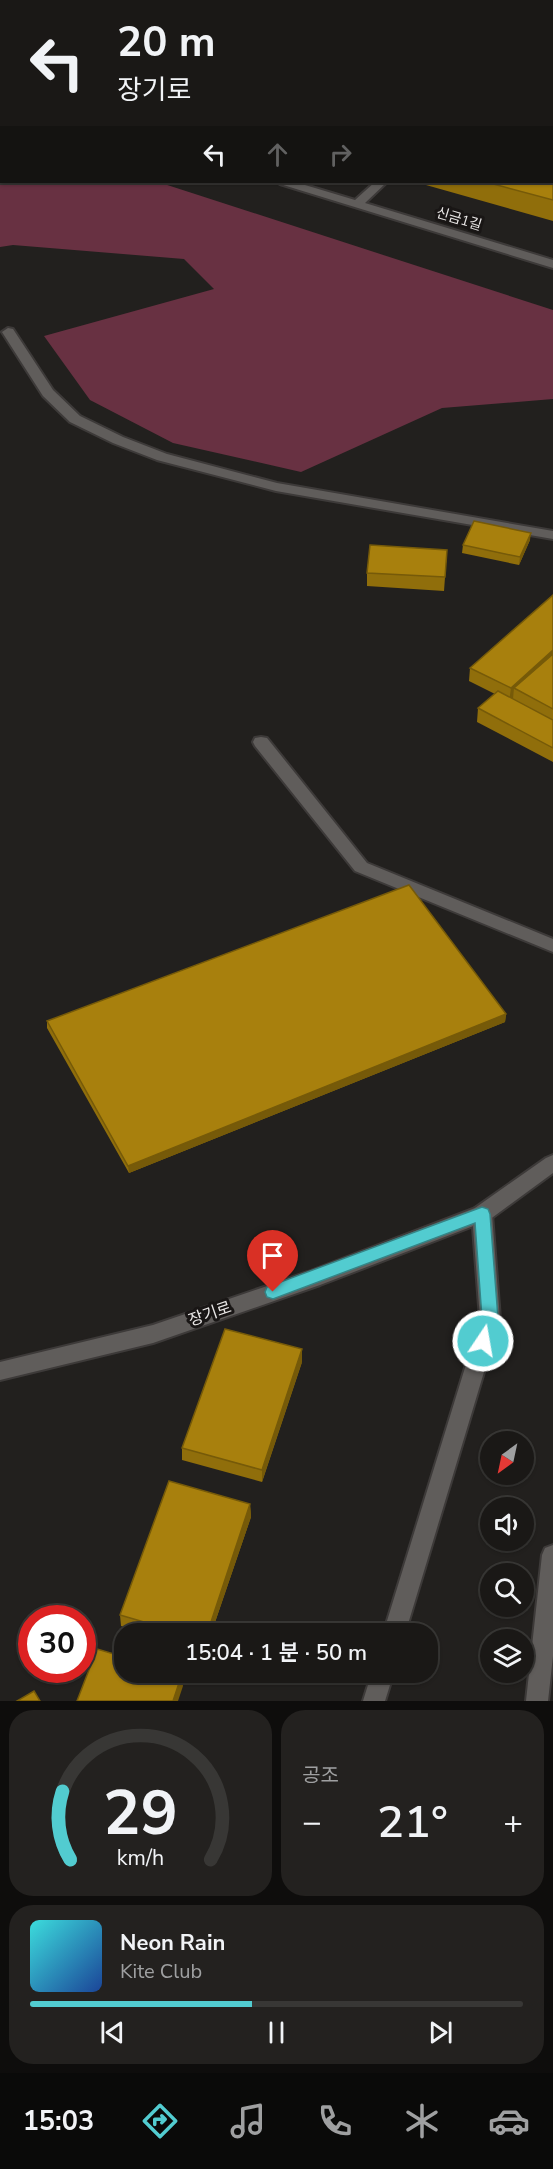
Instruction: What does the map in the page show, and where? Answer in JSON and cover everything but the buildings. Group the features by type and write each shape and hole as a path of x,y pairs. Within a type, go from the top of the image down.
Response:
{"street":[{"name":"신금1길","path":"287,183 553,264"},
{"path":"357,204 380,183"},
{"path":"8,332 48,393 75,419 118,440 162,457 276,487 553,535"},
{"path":"261,742 361,867 553,946"},
{"name":"장기로","path":"0,1371 153,1334 313,1279 482,1214 553,1164"},
{"path":"397,1623 490,1318 482,1214"},
{"path":"537,1701 553,1555"},
{"path":"374,1701 380,1683"}],"shaded area":[{"path":"0,183 161,183 553,310 553,399 442,408 301,472 173,443 90,400 44,336 214,289 184,259 13,245 0,247"}],"route":[{"path":"273,1292 313,1279 482,1214 490,1318 483,1341"}]}
